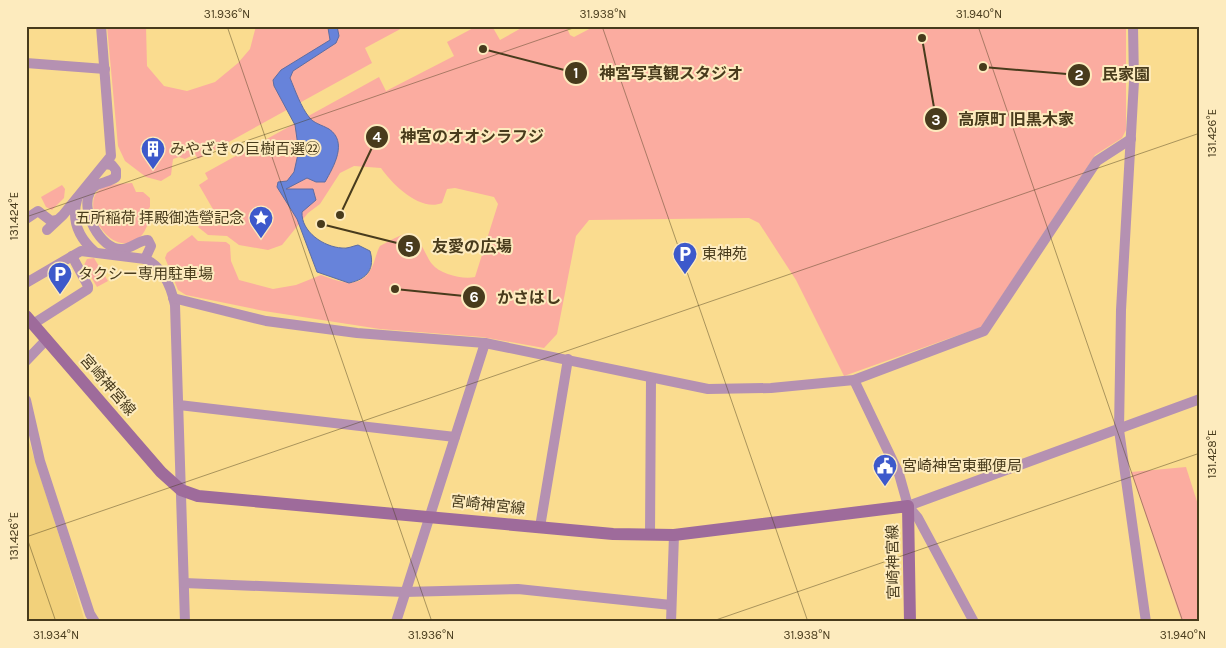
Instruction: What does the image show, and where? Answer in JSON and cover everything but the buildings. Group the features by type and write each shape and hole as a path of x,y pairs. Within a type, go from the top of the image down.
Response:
{"main road":[{"name":"宮崎神宮線","path":"30,320 161,472 181,490 198,496 613,534 650,535 674,535 908,506 910,622"}],"street":[{"path":"47,230 78,197 111,156 101,26"},
{"path":"1133,26 1131,139 1121,310 1119,430 1146,622"},
{"path":"26,63 105,69"},
{"path":"173,298 266,320 357,333 485,343 708,389 771,388 854,380 984,330 1098,161 1131,139"},
{"path":"105,164 112,165 116,170 116,177 96,185 91,191 86,201 88,213 103,239 116,249 124,250 148,240 151,246 149,261"},
{"path":"78,197 74,211 76,227 84,242 95,252"},
{"path":"26,219 38,211 51,220 57,220"},
{"path":"26,283 77,254 95,252 149,261 164,275 173,298 180,405 185,622"},
{"path":"30,320 88,289 77,254"},
{"path":"26,361 46,340"},
{"path":"396,622 485,343"},
{"path":"540,527 568,359"},
{"path":"650,378 650,535"},
{"path":"854,380 899,474 908,506 918,518 974,622"},
{"path":"908,506 1200,399"},
{"path":"26,400 40,461 90,614 95,622"},
{"path":"180,405 455,437"},
{"path":"671,622 674,535"},
{"path":"184,583 404,592 518,588 671,605"}],"shaded area":[{"path":"107,26 146,26 147,66 164,86 187,91 215,82 238,63 250,49 256,26 300,28 322,26 406,26 365,48 372,63 198,159 195,154 185,159 179,157 173,159 171,175 161,181 146,177 125,161 118,146"},
{"path":"477,26 492,26 500,40 525,26 566,26 570,35 574,37 595,26 1126,26 1126,130 1122,138 1095,155 981,327 844,376 796,280 759,223 749,218 589,220 576,236 557,334 544,348 482,337 380,329 264,311 186,295 178,290 165,258 167,253 192,235 198,241 226,242 230,245 231,261 239,280 273,289 296,285 321,275 348,283 361,280 371,269 380,246 405,234 416,238 429,260 440,271 458,277 475,277 498,204 494,197 455,188 447,189 442,203 434,205 425,204 407,195 381,168 354,166 340,173 320,204 308,213 282,245 268,250 239,245 227,236 208,235 198,227 214,211 199,185 208,179 205,173 379,77 386,91 454,56 447,42"},
{"path":"132,183 136,192 143,192 150,198 150,207 145,213 149,223 141,236 130,242 120,243 110,238 102,230 93,209 94,199 101,188 114,184"},
{"path":"62,185 65,189 64,198 52,210 46,207 41,197"},
{"path":"94,258 108,281 97,287 84,265 87,259"},
{"path":"26,432 70,570 85,622 26,622"},
{"path":"1186,467 1200,511 1200,622 1182,622 1131,472"}],"water":[{"path":"337,26 339,36 336,43 293,71 290,78 309,117 335,134 338,141 338,154 325,182 316,182 307,178 286,189 313,189 316,200 302,212 305,226 315,237 335,247 346,248 358,245 370,251 371,268 361,279 349,283 317,272 297,219 277,187 278,182 287,181 294,172 298,154 295,125 274,86 273,80 281,70 330,40 328,28"}],"place":[{"name":"高原町 旧黒木家","path":"922,38"},
{"name":"神宮写真観スタジオ","path":"483,49"},
{"name":"民家園","path":"983,67"},
{"name":"みやざきの巨樹百選㉒","path":"153,170"},
{"name":"神宮のオオシラフジ","path":"340,215"},
{"name":"友愛の広場","path":"321,224"},
{"name":"五所稲荷 拝殿御造營記念","path":"261,239"},
{"name":"東神苑","path":"685,275"},
{"name":"かさはし","path":"395,289"},
{"name":"タクシー専用駐車場","path":"60,295"},
{"name":"宮崎神宮東郵便局","path":"885,487"}]}
